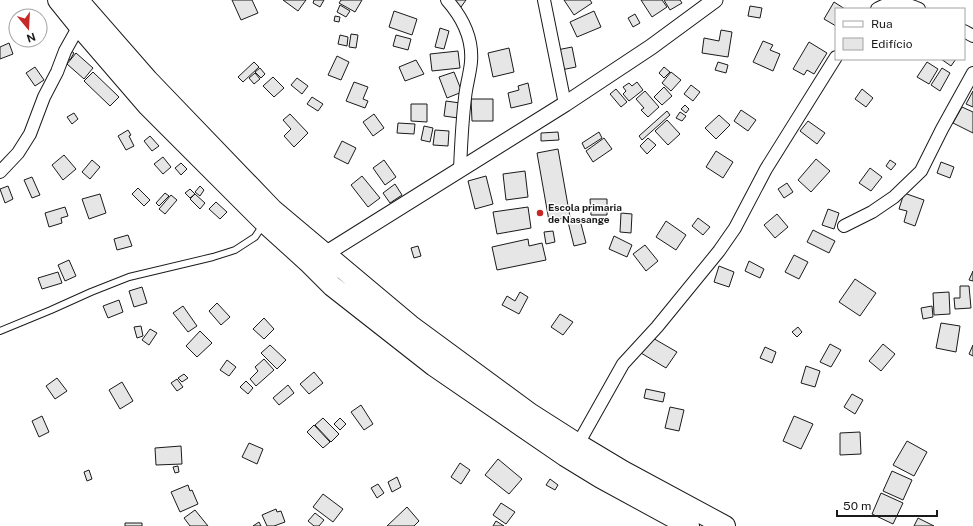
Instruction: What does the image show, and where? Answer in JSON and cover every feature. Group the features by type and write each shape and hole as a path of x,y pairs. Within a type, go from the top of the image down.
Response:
{"highway":[{"path":"58,0 148,106 265,223 332,286 434,366 571,460 661,512 689,526"},
{"path":"78,0 148,80 273,210 410,324 531,414 630,475 725,526"}],"street":[{"path":"447,0 458,13 465,27 470,44 471,55 465,98 460,169"},
{"path":"544,0 565,104"},
{"path":"325,254 565,104 651,47 715,0"},
{"path":"879,8 892,1 905,3 917,8"},
{"path":"0,172 18,153 30,134 44,97 57,72 64,51 79,26"},
{"path":"578,444 622,364 657,327 719,251 735,228 766,169 835,59"},
{"path":"844,226 872,212 894,198 921,171 973,73"}],"lane":[{"path":"0,331 129,277 213,257 235,250 255,237 265,223"}],"building":[{"path":"232,0 252,0 258,13 241,20"},
{"path":"283,0 306,0 298,11"},
{"path":"314,0 324,0 320,7 313,3"},
{"path":"341,0 362,0 355,12 339,3"},
{"path":"453,0 466,0 461,7"},
{"path":"564,0 590,0 592,3 574,15"},
{"path":"641,0 662,0 667,7 652,17"},
{"path":"664,0 680,0 682,3 670,10"},
{"path":"834,2 843,8 835,8 835,25 824,19"},
{"path":"340,5 350,11 346,17 337,12"},
{"path":"750,6 762,8 760,18 748,16"},
{"path":"394,11 417,19 412,35 389,27"},
{"path":"594,11 601,27 577,37 570,22"},
{"path":"635,14 640,23 633,27 628,18"},
{"path":"335,16 340,17 339,22 334,21"},
{"path":"440,28 449,31 444,49 435,47"},
{"path":"721,30 732,32 728,57 702,53 704,38 719,41"},
{"path":"351,34 358,35 356,48 349,47"},
{"path":"340,35 348,37 347,46 338,44"},
{"path":"396,35 411,39 408,50 393,46"},
{"path":"763,41 773,45 770,50 780,54 773,71 753,62"},
{"path":"809,42 827,53 814,74 807,70 804,75 793,69"},
{"path":"8,43 8,48 11,48 13,54 0,59 0,47"},
{"path":"572,47 576,67 561,70 557,50"},
{"path":"509,48 514,72 493,77 488,53"},
{"path":"70,50 74,53 70,60 65,57"},
{"path":"458,51 460,68 432,71 430,54"},
{"path":"76,53 93,68 84,79 67,64"},
{"path":"337,56 349,62 341,80 328,75"},
{"path":"416,60 424,74 405,81 399,67"},
{"path":"942,60 955,60 951,66"},
{"path":"254,62 259,67 243,82 238,77"},
{"path":"718,62 728,65 726,73 715,70"},
{"path":"927,62 938,69 929,84 917,77"},
{"path":"35,67 44,80 35,86 26,73"},
{"path":"664,67 670,72 664,78 659,73"},
{"path":"260,68 265,74 261,78 255,72"},
{"path":"942,68 950,73 940,91 931,85"},
{"path":"93,72 119,97 110,106 84,81"},
{"path":"454,72 462,92 447,98 439,77"},
{"path":"671,72 681,80 671,91 662,83"},
{"path":"255,73 260,79 254,84 249,78"},
{"path":"273,77 284,88 274,97 263,86"},
{"path":"297,78 308,86 302,94 291,85"},
{"path":"354,82 368,87 363,99 368,101 365,108 346,101"},
{"path":"637,82 643,90 629,101 623,94 626,91 623,87 629,83 632,86"},
{"path":"528,83 532,103 511,108 508,93 519,90 518,86"},
{"path":"691,85 700,92 693,101 684,94"},
{"path":"664,87 672,96 662,105 654,97"},
{"path":"616,89 627,102 621,107 610,94"},
{"path":"862,89 873,98 866,107 855,99"},
{"path":"645,91 659,107 648,117 641,110 644,108 636,99"},
{"path":"973,91 973,107 966,104"},
{"path":"312,97 323,104 318,111 307,104"},
{"path":"471,99 493,99 493,121 472,121"},
{"path":"446,101 460,103 458,118 444,116"},
{"path":"411,104 427,104 427,122 411,121"},
{"path":"685,105 689,109 686,113 681,109"},
{"path":"962,107 973,112 973,133 953,123"},
{"path":"741,110 756,120 748,131 734,121"},
{"path":"667,111 670,115 642,140 639,136"},
{"path":"680,112 686,116 682,121 676,118"},
{"path":"74,113 78,119 72,124 67,117"},
{"path":"290,114 308,133 294,147 284,136 291,129 283,120"},
{"path":"374,114 384,128 373,136 363,122"},
{"path":"719,115 730,125 716,139 705,128"},
{"path":"667,120 680,134 668,145 655,131"},
{"path":"808,121 825,133 817,144 800,131"},
{"path":"398,123 415,124 414,134 397,133"},
{"path":"424,126 433,128 430,142 421,140"},
{"path":"128,130 134,146 126,150 118,136"},
{"path":"435,130 449,131 448,146 433,145"},
{"path":"558,132 559,140 541,141 541,133"},
{"path":"599,132 602,138 585,149 582,143"},
{"path":"150,136 159,146 152,151 144,141"},
{"path":"604,138 612,149 593,162 586,151"},
{"path":"648,138 656,145 647,154 640,146"},
{"path":"342,141 356,148 348,164 334,157"},
{"path":"558,149 570,217 549,221 537,153"},
{"path":"716,151 733,162 723,178 706,167"},
{"path":"64,155 76,169 63,180 52,165"},
{"path":"163,157 171,167 163,174 154,164"},
{"path":"816,159 830,171 811,192 798,180"},
{"path":"92,160 100,167 90,179 82,172"},
{"path":"384,160 396,177 385,185 373,168"},
{"path":"890,160 896,164 891,170 886,166"},
{"path":"941,162 954,167 950,178 937,173"},
{"path":"181,163 187,169 181,175 175,168"},
{"path":"870,168 882,177 871,191 859,183"},
{"path":"525,171 528,197 506,200 503,174"},
{"path":"362,176 380,198 368,207 351,185"},
{"path":"486,176 493,204 475,209 468,181"},
{"path":"32,177 40,195 32,198 24,180"},
{"path":"787,183 793,192 784,198 778,189"},
{"path":"395,184 402,195 390,203 383,193"},
{"path":"8,186 13,199 5,203 0,189"},
{"path":"200,186 204,190 200,196 195,192"},
{"path":"138,188 150,200 144,206 132,194"},
{"path":"190,189 195,194 190,198 185,193"},
{"path":"165,193 169,196 159,206 156,203"},
{"path":"904,193 924,200 915,226 904,222 907,211 899,209"},
{"path":"100,194 106,213 89,219 82,199"},
{"path":"195,194 205,203 200,209 190,199"},
{"path":"171,195 177,200 165,214 159,209"},
{"path":"590,199 607,199 607,215 591,215"},
{"path":"216,202 227,212 220,219 209,209"},
{"path":"65,207 68,216 61,218 62,223 49,227 45,213"},
{"path":"528,207 531,228 497,234 493,212"},
{"path":"828,209 839,213 834,229 822,225"},
{"path":"621,213 632,214 631,233 620,232"},
{"path":"777,214 788,227 775,238 764,225"},
{"path":"698,218 710,227 703,235 692,226"},
{"path":"580,220 586,243 574,246 568,222"},
{"path":"666,221 686,235 676,250 656,237"},
{"path":"813,230 835,241 829,253 807,242"},
{"path":"553,231 555,242 546,244 544,232"},
{"path":"128,235 132,246 117,250 114,239"},
{"path":"614,236 632,245 627,257 609,249"},
{"path":"528,239 529,246 542,243 546,260 497,270 492,247"},
{"path":"645,245 658,261 646,271 633,254"},
{"path":"418,246 421,256 414,258 411,248"},
{"path":"794,255 808,262 799,279 785,272"},
{"path":"69,260 76,276 65,281 58,265"},
{"path":"749,261 764,269 760,278 745,271"},
{"path":"719,266 734,272 729,287 714,282"},
{"path":"973,271 973,281 969,280"},
{"path":"58,272 62,283 42,289 38,278"},
{"path":"855,279 876,293 860,316 839,302"},
{"path":"960,286 969,286 971,308 955,309 954,298 960,298"},
{"path":"142,287 147,303 134,307 129,291"},
{"path":"520,292 528,297 519,314 502,305 507,296 515,301"},
{"path":"949,292 950,314 934,315 933,293"},
{"path":"119,300 123,312 108,318 103,306"},
{"path":"217,303 230,317 221,325 209,311"},
{"path":"183,306 197,326 188,332 173,313"},
{"path":"932,306 933,317 923,319 921,308"},
{"path":"560,314 573,322 563,335 551,327"},
{"path":"264,318 274,329 264,339 253,329"},
{"path":"941,323 960,326 956,352 936,348"},
{"path":"141,326 143,336 137,338 134,327"},
{"path":"798,327 802,332 797,337 792,332"},
{"path":"150,329 157,333 149,345 142,340"},
{"path":"200,331 212,343 197,357 186,346"},
{"path":"651,337 677,352 666,368 641,353"},
{"path":"830,344 841,350 831,367 820,362"},
{"path":"883,344 895,354 881,371 869,361"},
{"path":"270,345 286,360 277,369 261,353"},
{"path":"973,345 973,356 969,354"},
{"path":"765,347 776,352 772,363 760,358"},
{"path":"264,359 274,370 256,386 250,379 258,371 255,367"},
{"path":"227,360 236,367 229,376 220,370"},
{"path":"806,366 820,371 815,387 801,383"},
{"path":"314,372 323,383 309,394 300,384"},
{"path":"184,374 188,378 182,382 178,378"},
{"path":"57,378 67,391 55,399 46,386"},
{"path":"177,379 183,387 177,391 171,383"},
{"path":"246,381 253,388 248,394 240,387"},
{"path":"122,382 133,401 120,409 109,390"},
{"path":"288,385 294,393 279,405 273,398"},
{"path":"646,389 665,393 663,402 644,398"},
{"path":"852,394 863,400 855,414 844,407"},
{"path":"361,405 373,424 364,430 351,412"},
{"path":"670,407 684,410 679,431 665,428"},
{"path":"42,416 49,432 39,437 32,421"},
{"path":"794,416 813,424 801,449 783,441"},
{"path":"323,418 339,434 331,442 315,425"},
{"path":"340,418 346,424 340,430 334,424"},
{"path":"314,425 330,442 323,448 307,432"},
{"path":"860,432 861,454 840,455 840,433"},
{"path":"907,441 927,452 914,476 893,465"},
{"path":"249,443 263,449 257,464 242,457"},
{"path":"181,446 182,464 156,465 155,448"},
{"path":"498,459 522,479 509,494 485,475"},
{"path":"460,463 470,470 461,484 451,477"},
{"path":"178,466 179,472 175,473 173,467"},
{"path":"89,470 92,479 87,481 84,472"},
{"path":"892,471 912,480 903,500 883,491"},
{"path":"397,477 401,487 392,492 388,482"},
{"path":"550,479 558,485 555,490 546,485"},
{"path":"378,484 384,493 377,498 371,488"},
{"path":"188,485 190,491 192,490 198,504 180,512 171,492"},
{"path":"881,493 903,503 893,524 872,514"},
{"path":"323,494 343,509 333,522 313,507"},
{"path":"501,503 515,512 506,524 493,515"},
{"path":"407,507 419,521 414,526 387,526"},
{"path":"276,509 277,512 281,511 285,522 274,526 267,526 262,515"},
{"path":"195,510 208,526 190,526 184,518"},
{"path":"315,513 324,520 319,526 314,526 308,521"},
{"path":"918,518 934,526 914,526"},
{"path":"496,521 504,526 493,526"},
{"path":"259,522 261,526 253,526"},
{"path":"125,523 142,523 142,526 125,526"}],"place":[{"name":"Escola primaria de Nassange","path":"540,213"}]}
